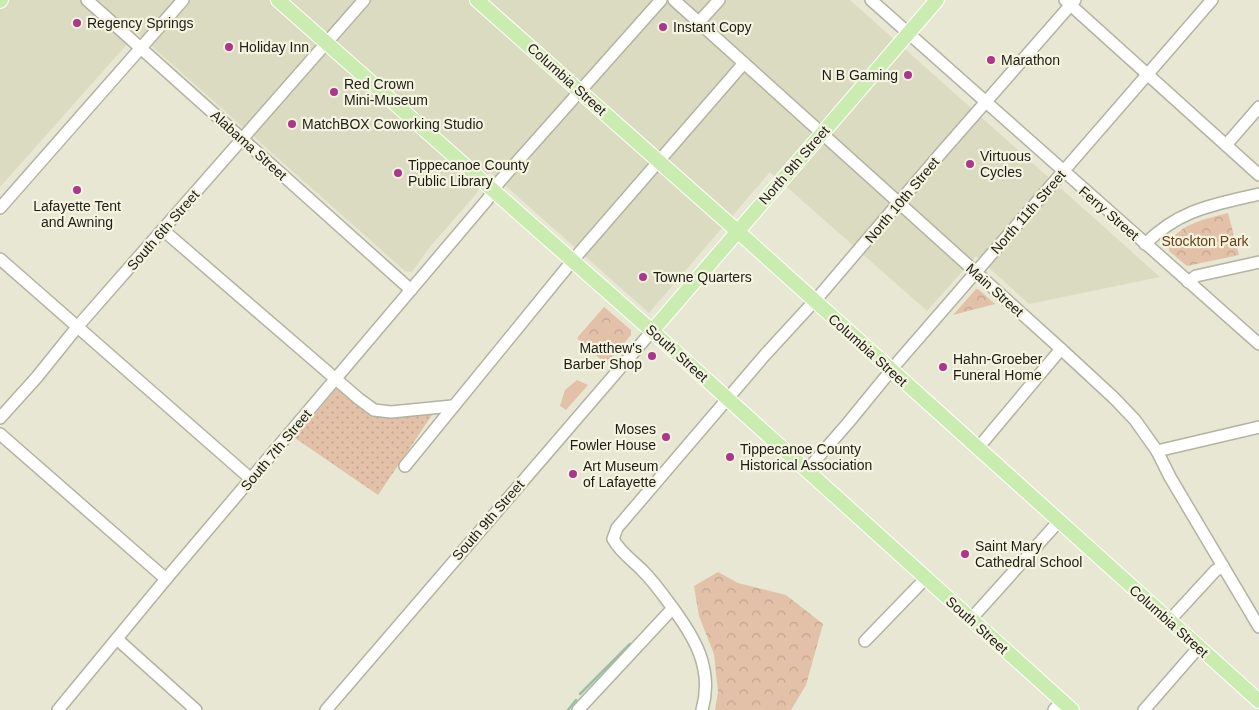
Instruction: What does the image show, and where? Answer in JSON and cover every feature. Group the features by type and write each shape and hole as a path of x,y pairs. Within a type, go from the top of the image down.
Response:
{"main road":[{"name":"South Street","path":"278,0 728,399 971,619 1062,707"},
{"name":"Columbia Street","path":"477,0 581,91 1259,700"},
{"name":"North 9th Street","path":"652,331 736,230 937,0"}],"street":[{"name":"Alabama Street","path":"87,0 411,290"},
{"path":"0,208 183,0"},
{"name":"South 6th Street","path":"0,418 37,377 78,326 364,0"},
{"name":"South 7th Street","path":"58,710 166,579 411,290 500,181 662,0"},
{"name":"Main Street","path":"674,0 1061,349 1135,420 1157,451 1170,477 1259,627"},
{"path":"699,22 719,0"},
{"name":"Ferry Street","path":"871,0 1259,344"},
{"name":"North 11th Street","path":"806,470 1212,0"},
{"path":"1070,2 1259,175"},
{"name":"North 10th Street","path":"673,608 643,571 617,546 613,539 617,528 815,301 1070,2"},
{"path":"405,466 573,260 744,63"},
{"path":"1226,145 1259,107"},
{"path":"1145,244 1172,222 1199,208 1259,194"},
{"path":"163,230 358,399 374,410 391,412 452,406"},
{"path":"0,259 251,479"},
{"path":"1188,282 1196,276 1259,262"},
{"name":"South 9th Street","path":"326,710 652,331"},
{"path":"978,448 1061,349"},
{"path":"1157,451 1259,427"},
{"path":"0,434 166,579"},
{"path":"971,619 1059,521"},
{"path":"1170,621 1215,571 1223,566"},
{"path":"865,641 926,578"},
{"path":"578,710 673,608 693,638 705,672 706,692 702,710"},
{"path":"117,640 196,710"},
{"path":"1144,710 1199,647"}],"shaded area":[{"path":"0,0 850,0 1160,277 1029,304 976,256 927,311 770,172 649,313 490,172 476,194 428,249 412,272 405,271 137,33 0,187"}],"green space":[{"name":"Stockton Park","path":"1228,213 1239,255 1187,266 1169,251 1171,242 1183,229 1201,220"},
{"path":"976,289 995,304 953,315"},
{"path":"604,307 631,330 631,335 606,364 577,338"},
{"path":"577,380 588,385 566,410 560,406 565,390"},
{"path":"338,387 368,413 389,417 417,413 432,415 378,495 295,438"},
{"path":"718,572 738,583 786,595 823,624 806,685 791,710 715,710 718,692 714,654 699,616 694,586"}],"waterway":[{"path":"580,694 630,644"},
{"path":"568,710 576,700"}],"place":[{"name":"Regency Springs","path":"77,23"},
{"name":"Instant Copy","path":"663,27"},
{"name":"Holiday Inn","path":"229,47"},
{"name":"Marathon","path":"991,60"},
{"name":"N B Gaming","path":"908,75"},
{"name":"Red Crown Mini-Museum","path":"334,92"},
{"name":"MatchBOX Coworking Studio","path":"292,124"},
{"name":"Virtuous Cycles","path":"970,164"},
{"name":"Tippecanoe County Public Library","path":"398,173"},
{"name":"Lafayette Tent and Awning","path":"77,190"},
{"name":"Towne Quarters","path":"643,277"},
{"name":"Matthew's Barber Shop","path":"652,356"},
{"name":"Hahn-Groeber Funeral Home","path":"943,367"},
{"name":"Moses Fowler House","path":"666,437"},
{"name":"Tippecanoe County Historical Association","path":"730,457"},
{"name":"Art Museum of Lafayette","path":"573,474"},
{"name":"Saint Mary Cathedral School","path":"965,554"}]}
